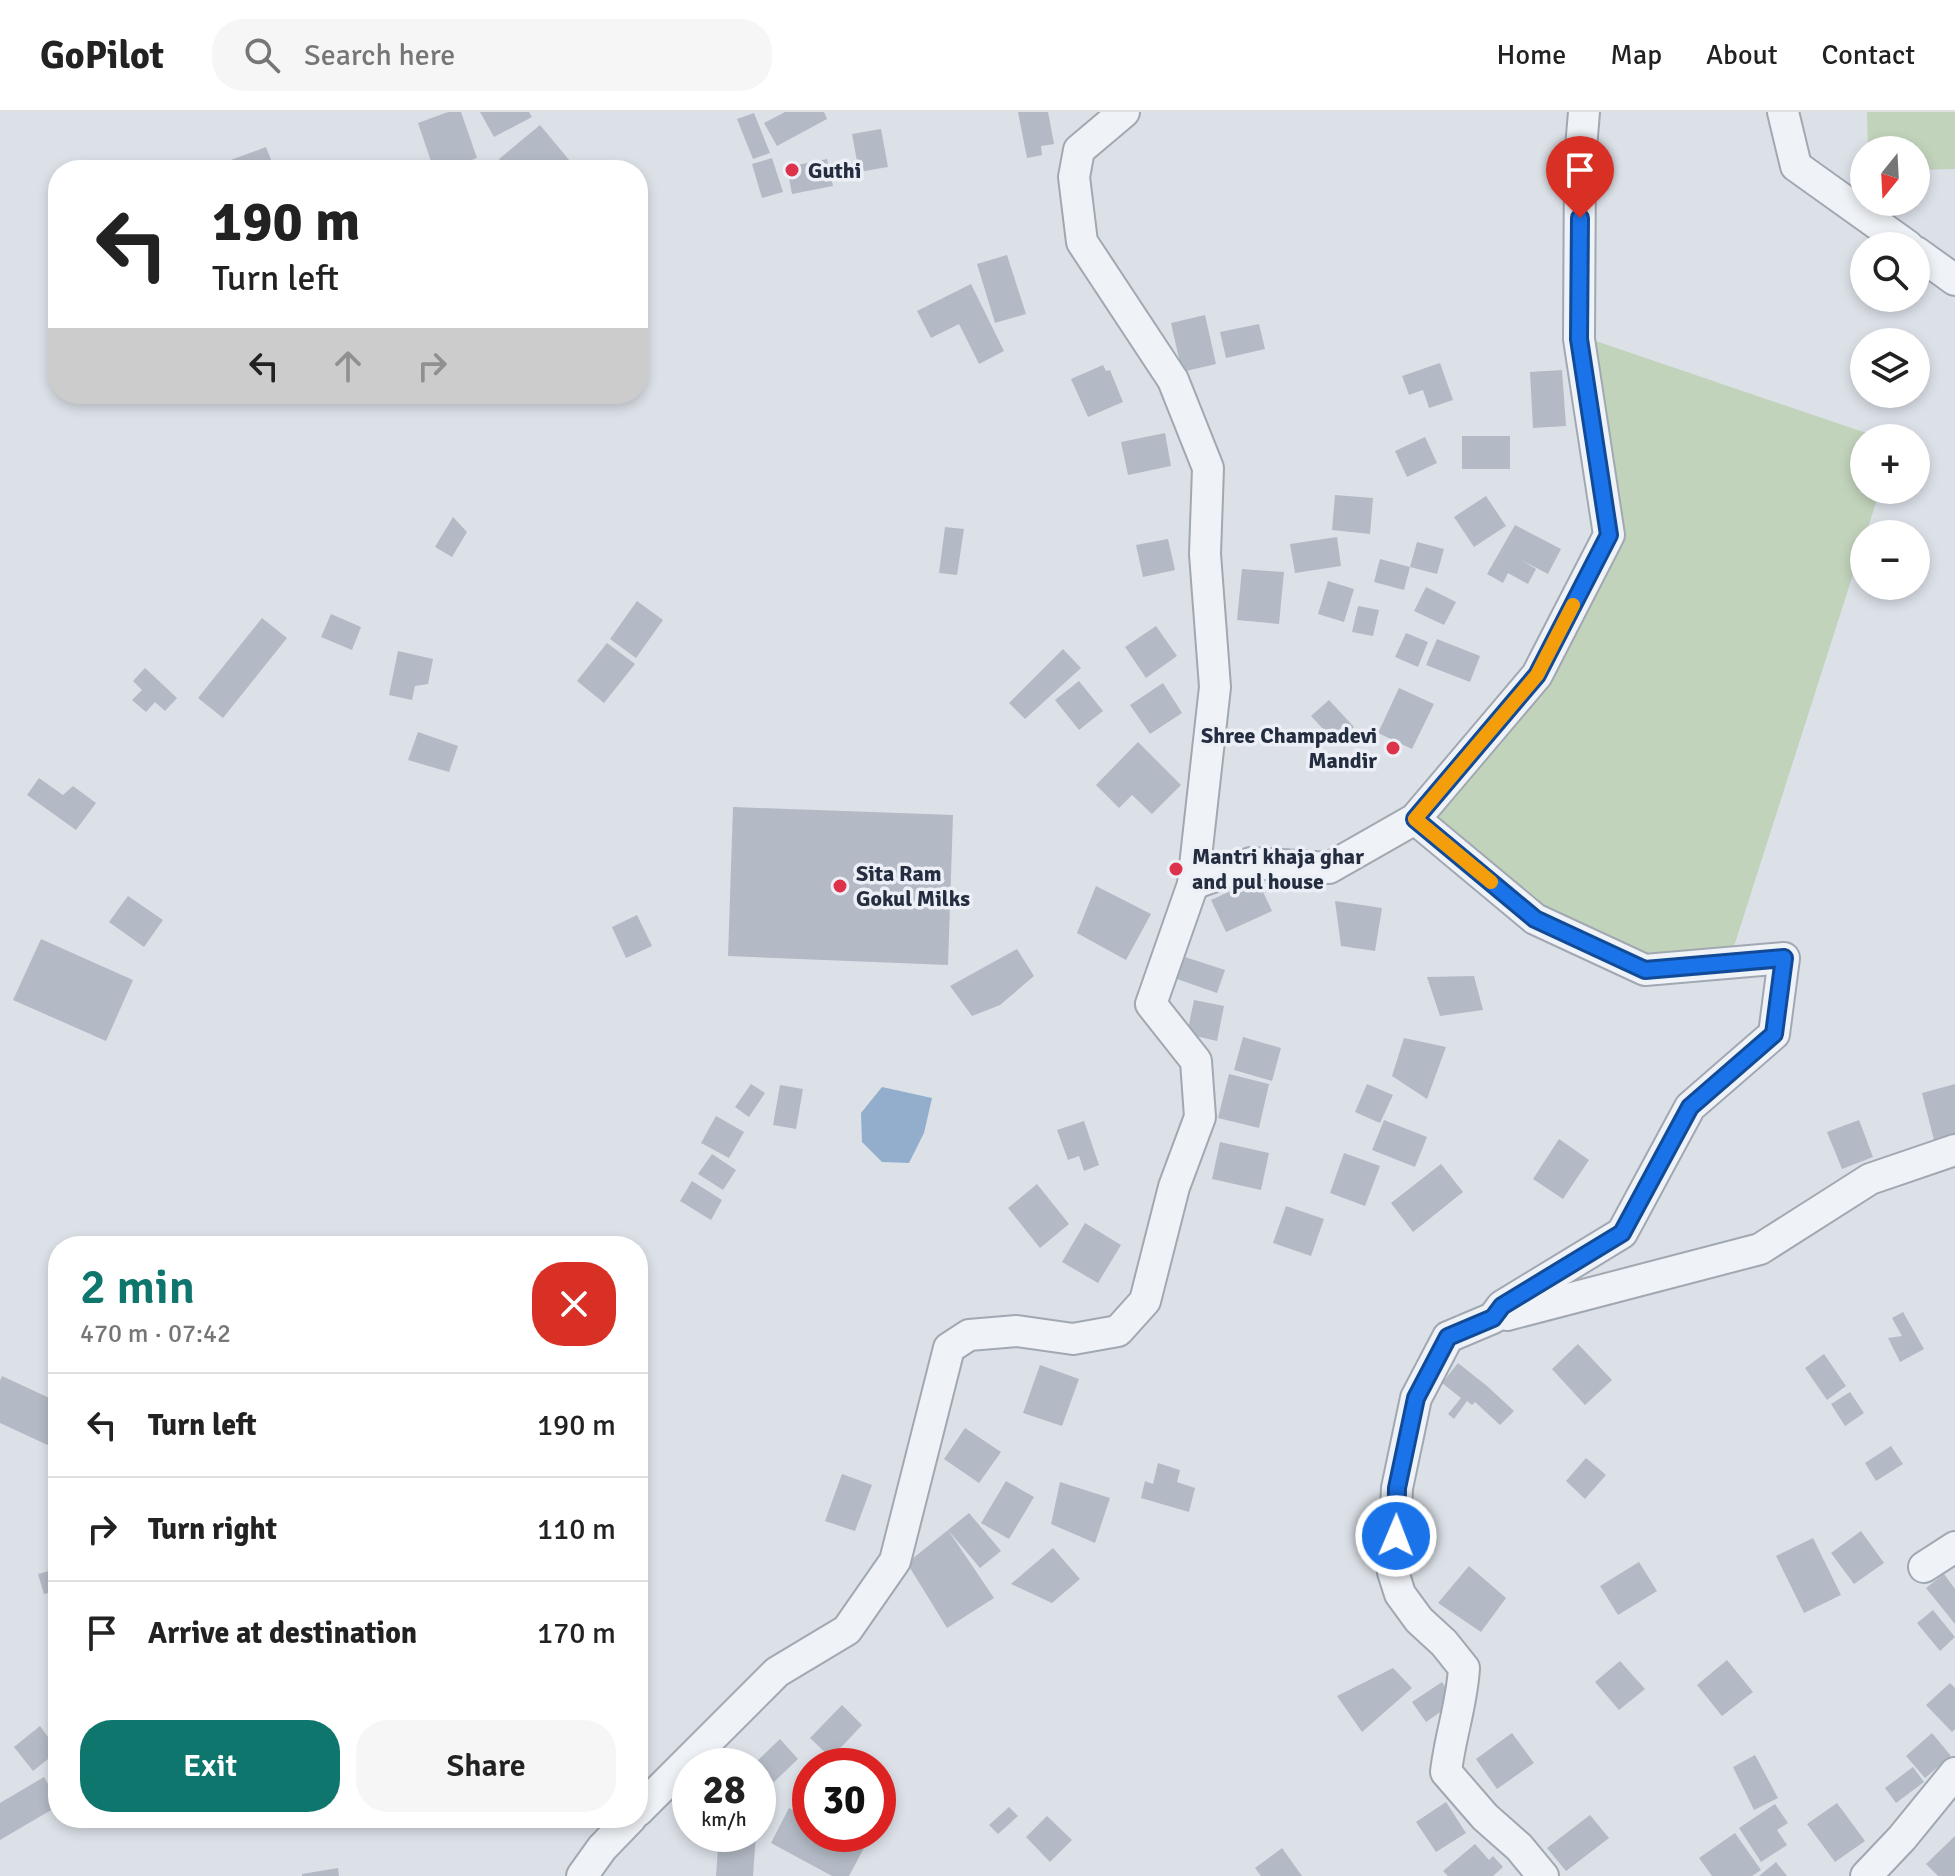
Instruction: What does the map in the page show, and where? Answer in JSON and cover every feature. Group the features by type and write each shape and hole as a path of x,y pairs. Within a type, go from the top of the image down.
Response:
{"street":[{"path":"648,1801 777,1672 847,1630 895,1561 949,1348 969,1335 1017,1331 1073,1339 1118,1331 1145,1301 1174,1187 1200,1117 1196,1061 1151,1004 1193,884 1215,687 1205,554 1208,468 1173,380 1082,242 1074,177 1079,150 1124,112"},
{"path":"1193,884 1251,863 1329,868 1415,819 1537,675 1609,535 1579,339 1580,160 1584,112"},
{"path":"1783,112 1796,166 1888,232"},
{"path":"1930,262 1955,280"},
{"path":"1415,819 1535,919 1645,970 1784,958 1774,1034 1690,1107 1622,1233 1502,1306 1493,1318"},
{"path":"1543,1876 1446,1772 1450,1742 1462,1700 1464,1668 1444,1643 1419,1620 1400,1594 1393,1572 1397,1488 1416,1398 1448,1337 1493,1318 1760,1249 1870,1179 1955,1150"},
{"path":"1924,1567 1955,1547"},
{"path":"1866,1876 1955,1773"},
{"path":"582,1876 621,1828"}],"green space":[{"path":"1867,112 1955,112 1955,169 1930,170 1930,136 1868,136"},
{"path":"1587,338 1850,427 1850,504 1876,504 1870,520 1850,520 1850,584 1729,962 1645,959 1544,911 1415,819 1617,543"}],"water":[{"path":"882,1087 932,1098 924,1133 909,1163 882,1162 862,1142 861,1113"}],"building":[{"path":"448,112 461,112 477,158 431,160 418,123"},
{"path":"480,112 529,112 532,117 494,137"},
{"path":"785,112 824,112 827,119 777,146 764,123"},
{"path":"1018,112 1048,112 1054,144 1041,146 1042,155 1027,158"},
{"path":"754,113 770,153 753,159 737,119"},
{"path":"540,125 569,160 500,160"},
{"path":"881,129 888,167 859,172 852,134"},
{"path":"266,147 271,160 231,160"},
{"path":"772,158 783,192 762,198 752,164"},
{"path":"827,159 833,186 792,194 787,167"},
{"path":"1007,255 1026,314 995,323 977,264"},
{"path":"971,284 1004,351 979,364 959,324 931,338 917,311"},
{"path":"1205,315 1216,364 1182,372 1171,323"},
{"path":"1259,324 1265,349 1226,358 1220,332"},
{"path":"1440,363 1453,400 1429,408 1423,390 1409,395 1402,376"},
{"path":"1103,365 1106,371 1110,370 1123,402 1088,417 1071,379"},
{"path":"1562,370 1566,426 1533,428 1530,372"},
{"path":"1165,433 1171,466 1128,475 1121,442"},
{"path":"1462,436 1510,436 1510,469 1462,469"},
{"path":"1425,437 1437,463 1407,477 1395,451"},
{"path":"1335,495 1373,498 1370,534 1332,530"},
{"path":"1486,496 1506,526 1474,547 1454,517"},
{"path":"453,517 467,532 452,557 435,547"},
{"path":"1515,525 1561,549 1548,574 1521,560 1536,569 1528,584 1508,573 1503,583 1487,574"},
{"path":"945,527 964,529 957,575 939,573"},
{"path":"1337,537 1341,566 1295,573 1290,544"},
{"path":"1168,539 1175,570 1143,577 1136,545"},
{"path":"1417,542 1444,549 1437,574 1410,567"},
{"path":"1380,559 1410,567 1404,590 1374,582"},
{"path":"1242,569 1284,572 1279,624 1237,620"},
{"path":"1328,581 1354,589 1344,622 1318,614"},
{"path":"1426,587 1456,602 1444,625 1414,611"},
{"path":"637,601 663,620 636,658 610,639"},
{"path":"1358,606 1379,610 1373,636 1352,632"},
{"path":"331,614 361,627 352,650 321,637"},
{"path":"262,618 287,638 223,718 198,698"},
{"path":"1156,626 1177,656 1146,678 1125,647"},
{"path":"1406,633 1428,642 1418,667 1395,657"},
{"path":"1437,639 1480,656 1470,682 1426,665"},
{"path":"607,643 635,664 604,703 577,681"},
{"path":"1063,649 1081,668 1025,719 1009,703"},
{"path":"398,651 433,659 428,684 415,686 412,700 389,695"},
{"path":"145,668 177,698 165,711 155,702 146,712 132,700 142,690 133,681"},
{"path":"1079,681 1103,711 1079,730 1055,700"},
{"path":"1163,683 1182,713 1150,734 1130,705"},
{"path":"1399,688 1434,704 1412,749 1378,733"},
{"path":"1329,700 1354,727 1337,744 1311,716"},
{"path":"418,732 458,746 449,772 408,760"},
{"path":"1138,742 1181,785 1152,814 1132,795 1119,808 1096,785"},
{"path":"39,778 63,795 73,786 96,803 76,830 27,795"},
{"name":"Sita Ram Gokul Milks","path":"733,807 953,815 948,965 728,956"},
{"path":"1257,879 1272,911 1226,932 1211,900"},
{"path":"1096,886 1151,914 1126,960 1077,933"},
{"path":"128,896 163,920 144,947 109,922"},
{"path":"1335,901 1382,908 1375,951 1341,946"},
{"path":"637,915 652,946 626,958 612,927"},
{"path":"41,939 133,980 106,1041 13,1000"},
{"path":"1017,949 1034,976 1000,1005 972,1016 950,986"},
{"path":"1185,957 1225,970 1217,993 1177,979"},
{"path":"1474,976 1483,1010 1440,1016 1427,977"},
{"path":"1194,1000 1224,1006 1217,1041 1187,1034"},
{"path":"1243,1037 1281,1048 1272,1081 1234,1070"},
{"path":"1404,1038 1446,1047 1427,1099 1392,1076"},
{"path":"1229,1074 1269,1084 1259,1128 1218,1118"},
{"path":"751,1084 765,1093 749,1117 735,1107"},
{"path":"1367,1084 1393,1095 1380,1123 1355,1112"},
{"path":"1955,1084 1955,1134 1934,1140 1922,1093"},
{"path":"780,1085 803,1089 796,1129 773,1125"},
{"path":"716,1116 744,1132 729,1158 701,1143"},
{"path":"1384,1120 1427,1137 1415,1167 1372,1150"},
{"path":"1859,1120 1873,1157 1842,1169 1827,1132"},
{"path":"1084,1121 1099,1165 1084,1171 1079,1156 1068,1160 1057,1130"},
{"path":"1559,1139 1589,1160 1563,1199 1533,1179"},
{"path":"1220,1142 1269,1153 1261,1190 1212,1179"},
{"path":"1344,1153 1380,1166 1365,1206 1330,1193"},
{"path":"712,1154 736,1170 723,1190 698,1174"},
{"path":"1441,1164 1463,1192 1413,1232 1391,1203"},
{"path":"692,1181 722,1200 711,1220 680,1201"},
{"path":"1037,1184 1069,1224 1040,1248 1008,1208"},
{"path":"1286,1206 1324,1219 1311,1256 1273,1243"},
{"path":"1085,1223 1121,1245 1098,1283 1062,1262"},
{"path":"1903,1312 1924,1349 1900,1362 1888,1338 1902,1336 1892,1318"},
{"path":"1578,1344 1612,1380 1585,1405 1552,1369"},
{"path":"1824,1354 1846,1386 1827,1400 1805,1368"},
{"path":"1458,1363 1514,1411 1500,1425 1475,1402 1472,1405 1467,1401 1454,1419 1448,1414 1461,1398 1442,1383"},
{"path":"1040,1365 1079,1379 1062,1426 1023,1413"},
{"path":"2,1376 48,1397 48,1445 0,1423"},
{"path":"1850,1392 1864,1413 1845,1426 1831,1404"},
{"path":"965,1428 1001,1452 979,1483 944,1459"},
{"path":"1891,1446 1903,1464 1876,1481 1865,1463"},
{"path":"1586,1458 1606,1475 1585,1499 1566,1481"},
{"path":"1158,1463 1180,1470 1177,1482 1195,1488 1189,1512 1141,1498 1145,1481 1153,1484"},
{"path":"842,1474 872,1485 855,1531 825,1521"},
{"path":"1006,1481 1034,1497 1009,1539 981,1523"},
{"path":"1060,1482 1110,1498 1095,1543 1051,1524"},
{"path":"969,1513 1001,1551 980,1568 948,1530"},
{"path":"948,1530 994,1598 947,1628 907,1563"},
{"path":"1861,1531 1884,1563 1854,1584 1831,1553"},
{"path":"1813,1538 1841,1595 1804,1613 1776,1556"},
{"path":"1053,1548 1080,1579 1052,1603 1011,1584"},
{"path":"1639,1562 1657,1591 1618,1615 1600,1586"},
{"path":"1469,1566 1506,1598 1481,1632 1438,1603"},
{"path":"48,1571 48,1593 44,1594 38,1574"},
{"path":"1944,1574 1955,1589 1955,1624 1926,1588"},
{"path":"1933,1610 1955,1637 1940,1651 1917,1623"},
{"path":"1727,1660 1753,1692 1722,1716 1697,1685"},
{"path":"1620,1661 1645,1689 1619,1710 1595,1682"},
{"path":"1393,1668 1412,1688 1362,1732 1337,1696"},
{"path":"1442,1682 1455,1702 1426,1722 1412,1702"},
{"path":"1950,1683 1955,1688 1955,1729 1952,1732 1926,1705"},
{"path":"842,1705 862,1725 840,1748 820,1748 810,1738"},
{"path":"40,1726 48,1737 48,1759 33,1771 14,1747"},
{"path":"1512,1733 1534,1763 1497,1789 1476,1759"},
{"path":"1932,1733 1951,1756 1925,1778 1906,1756"},
{"path":"780,1739 792,1752 792,1765 776,1780 776,1748 771,1748"},
{"path":"1755,1755 1778,1798 1754,1810 1733,1767"},
{"path":"1913,1767 1924,1782 1896,1803 1885,1788"},
{"path":"44,1777 48,1784 48,1812 0,1840 0,1803"},
{"path":"1446,1802 1466,1833 1436,1852 1416,1822"},
{"path":"1837,1803 1865,1841 1835,1862 1807,1824"},
{"path":"1775,1804 1788,1823 1777,1830 1787,1845 1761,1862 1739,1828"},
{"path":"1009,1807 1018,1816 998,1834 989,1825"},
{"path":"789,1808 792,1810 792,1852 862,1852 849,1876 832,1876 776,1846 776,1833"},
{"path":"1590,1815 1609,1838 1566,1871 1547,1848"},
{"path":"1047,1816 1072,1840 1050,1862 1026,1837"},
{"path":"1735,1833 1761,1870 1752,1876 1712,1876 1699,1858"},
{"path":"1955,1836 1955,1876 1938,1876 1926,1864"},
{"path":"1475,1844 1489,1860 1493,1856 1503,1867 1493,1876 1448,1876 1443,1871"},
{"path":"1282,1848 1302,1876 1261,1876 1255,1868"},
{"path":"718,1852 755,1852 753,1876 716,1876"},
{"path":"1776,1862 1787,1876 1759,1876"},
{"path":"338,1868 339,1876 302,1876 302,1874"}],"slow traffic":[{"path":"1491,882 1415,819 1537,675 1573,605"}],"place":[{"name":"Guthi","path":"792,170"},
{"name":"Shree Champadevi Mandir","path":"1393,748"},
{"name":"Mantri khaja ghar and pul house","path":"1176,869"},
{"name":"Sita Ram Gokul Milks","path":"840,886"}],"route":[{"path":"1396,1536 1397,1488 1416,1398 1448,1337 1493,1318 1502,1306 1622,1233 1690,1107 1774,1034 1784,958 1645,970 1535,919 1415,819 1537,675 1609,535 1579,339 1580,218"}]}
